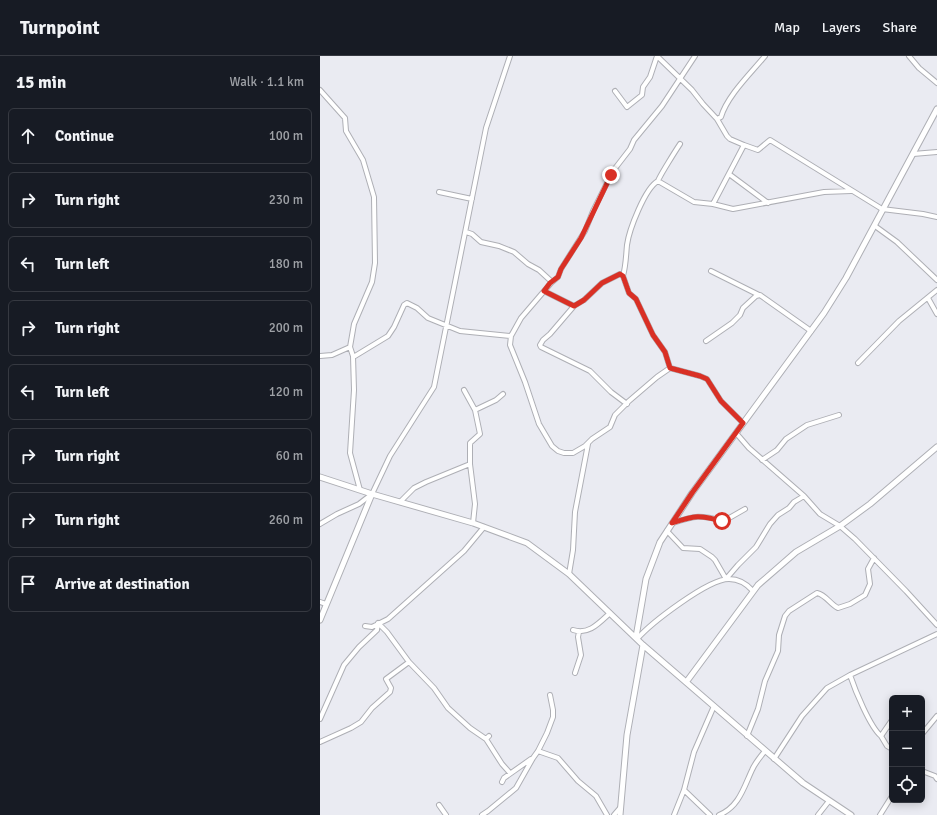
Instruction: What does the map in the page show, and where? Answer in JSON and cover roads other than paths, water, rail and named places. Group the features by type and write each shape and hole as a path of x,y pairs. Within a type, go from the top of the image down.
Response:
{"street":[{"path":"320,620 372,494 390,456 434,387 486,128 510,56"},
{"path":"615,91 627,107 642,95 643,87 650,77 657,56 692,90 717,119 730,139 758,150 770,140 851,191 877,205 882,210 923,214 937,217"},
{"path":"695,56 662,106 634,140 630,149 613,171 581,238 561,269 558,277 521,318 511,336 510,345 525,382 539,424 552,446 558,451 573,453 588,444 592,439 610,427 615,415 626,404 657,377 670,368 707,379 721,401 743,423"},
{"path":"717,119 721,117 741,82 752,72 765,56"},
{"path":"908,56 919,68 937,83"},
{"path":"320,90 345,118 346,131 363,160 374,197 374,263 372,282 354,324 350,347 353,356 354,390 350,453 360,490"},
{"path":"636,638 646,579 653,557 660,542 692,493 824,313 846,278 937,109"},
{"path":"670,368 665,352 653,335 636,299 629,293 623,276 626,264 625,258 628,252 627,245 629,234 637,212 649,189 658,181 680,144"},
{"path":"713,204 744,145"},
{"path":"913,154 937,152"},
{"path":"729,174 768,203"},
{"path":"658,181 694,202 713,204 733,209 824,192 851,191"},
{"path":"439,192 472,199"},
{"path":"874,226 897,242 937,280"},
{"path":"466,232 472,234 481,242 499,246 514,252 528,264 539,270 552,282"},
{"path":"711,271 760,295 811,331"},
{"path":"623,276 620,274 602,283 584,300 574,306 540,345 541,348 590,371 611,392 626,404"},
{"path":"858,363 899,321 937,290"},
{"path":"544,291 574,306"},
{"path":"706,341 732,323 740,315 743,308 756,296 760,295"},
{"path":"928,298 937,314"},
{"path":"353,356 365,351 388,336 394,327 404,305 407,304 417,308 428,318 465,332 511,336"},
{"path":"320,356 332,355 350,347"},
{"path":"464,390 475,410 480,434 470,443 470,464 475,504 473,523"},
{"path":"475,410 496,400 503,394"},
{"path":"762,460 777,450 786,439 807,426 839,415"},
{"path":"736,433 749,448 804,496 820,514 840,526 874,558 937,625"},
{"path":"569,574 573,555 574,512 588,444"},
{"path":"687,681 753,591 796,552 840,526 870,504 937,447"},
{"path":"400,502 414,488 470,464"},
{"path":"320,477 372,494 473,523 527,543 569,574 636,638 687,681 774,759 803,783 852,815"},
{"path":"320,524 359,504 372,494"},
{"path":"726,579 756,547 774,518 804,496"},
{"path":"672,523 690,517 705,516 724,521 745,509"},
{"path":"365,626 372,627 388,619 464,551 484,527"},
{"path":"667,531 683,548 700,549 716,560 726,579"},
{"path":"748,736 758,709 765,681 778,651 779,634 785,616 789,611 817,593 822,595 838,608 850,604 865,595 870,584 868,569 874,558"},
{"path":"636,638 664,614 714,583 726,579 744,582 753,591"},
{"path":"320,602 326,604"},
{"path":"573,630 585,632 599,624 610,613"},
{"path":"378,623 387,632 409,662 434,688 448,708 470,728 487,738 502,764 510,773"},
{"path":"320,720 344,665 359,647 377,630 378,623"},
{"path":"575,673 581,655 578,637 579,632"},
{"path":"774,759 802,716 827,688 937,634"},
{"path":"620,815 627,735 644,645"},
{"path":"320,742 361,722 372,708 390,692 391,688 386,679 409,662"},
{"path":"850,676 864,708 889,747"},
{"path":"482,815 516,788 538,751 553,716 554,710 550,695"},
{"path":"674,815 684,790 694,752 714,706"},
{"path":"924,731 937,716"},
{"path":"881,736 889,724"},
{"path":"538,751 558,758 578,781 596,796 607,815"},
{"path":"719,815 730,809 737,801 746,786 752,768 765,751"},
{"path":"502,782 510,773 533,758"},
{"path":"925,772 936,777"},
{"path":"684,790 710,815"},
{"path":"818,815 829,801"},
{"path":"880,815 889,801"},
{"path":"439,805 446,815"},
{"path":"614,815 620,808"}]}
